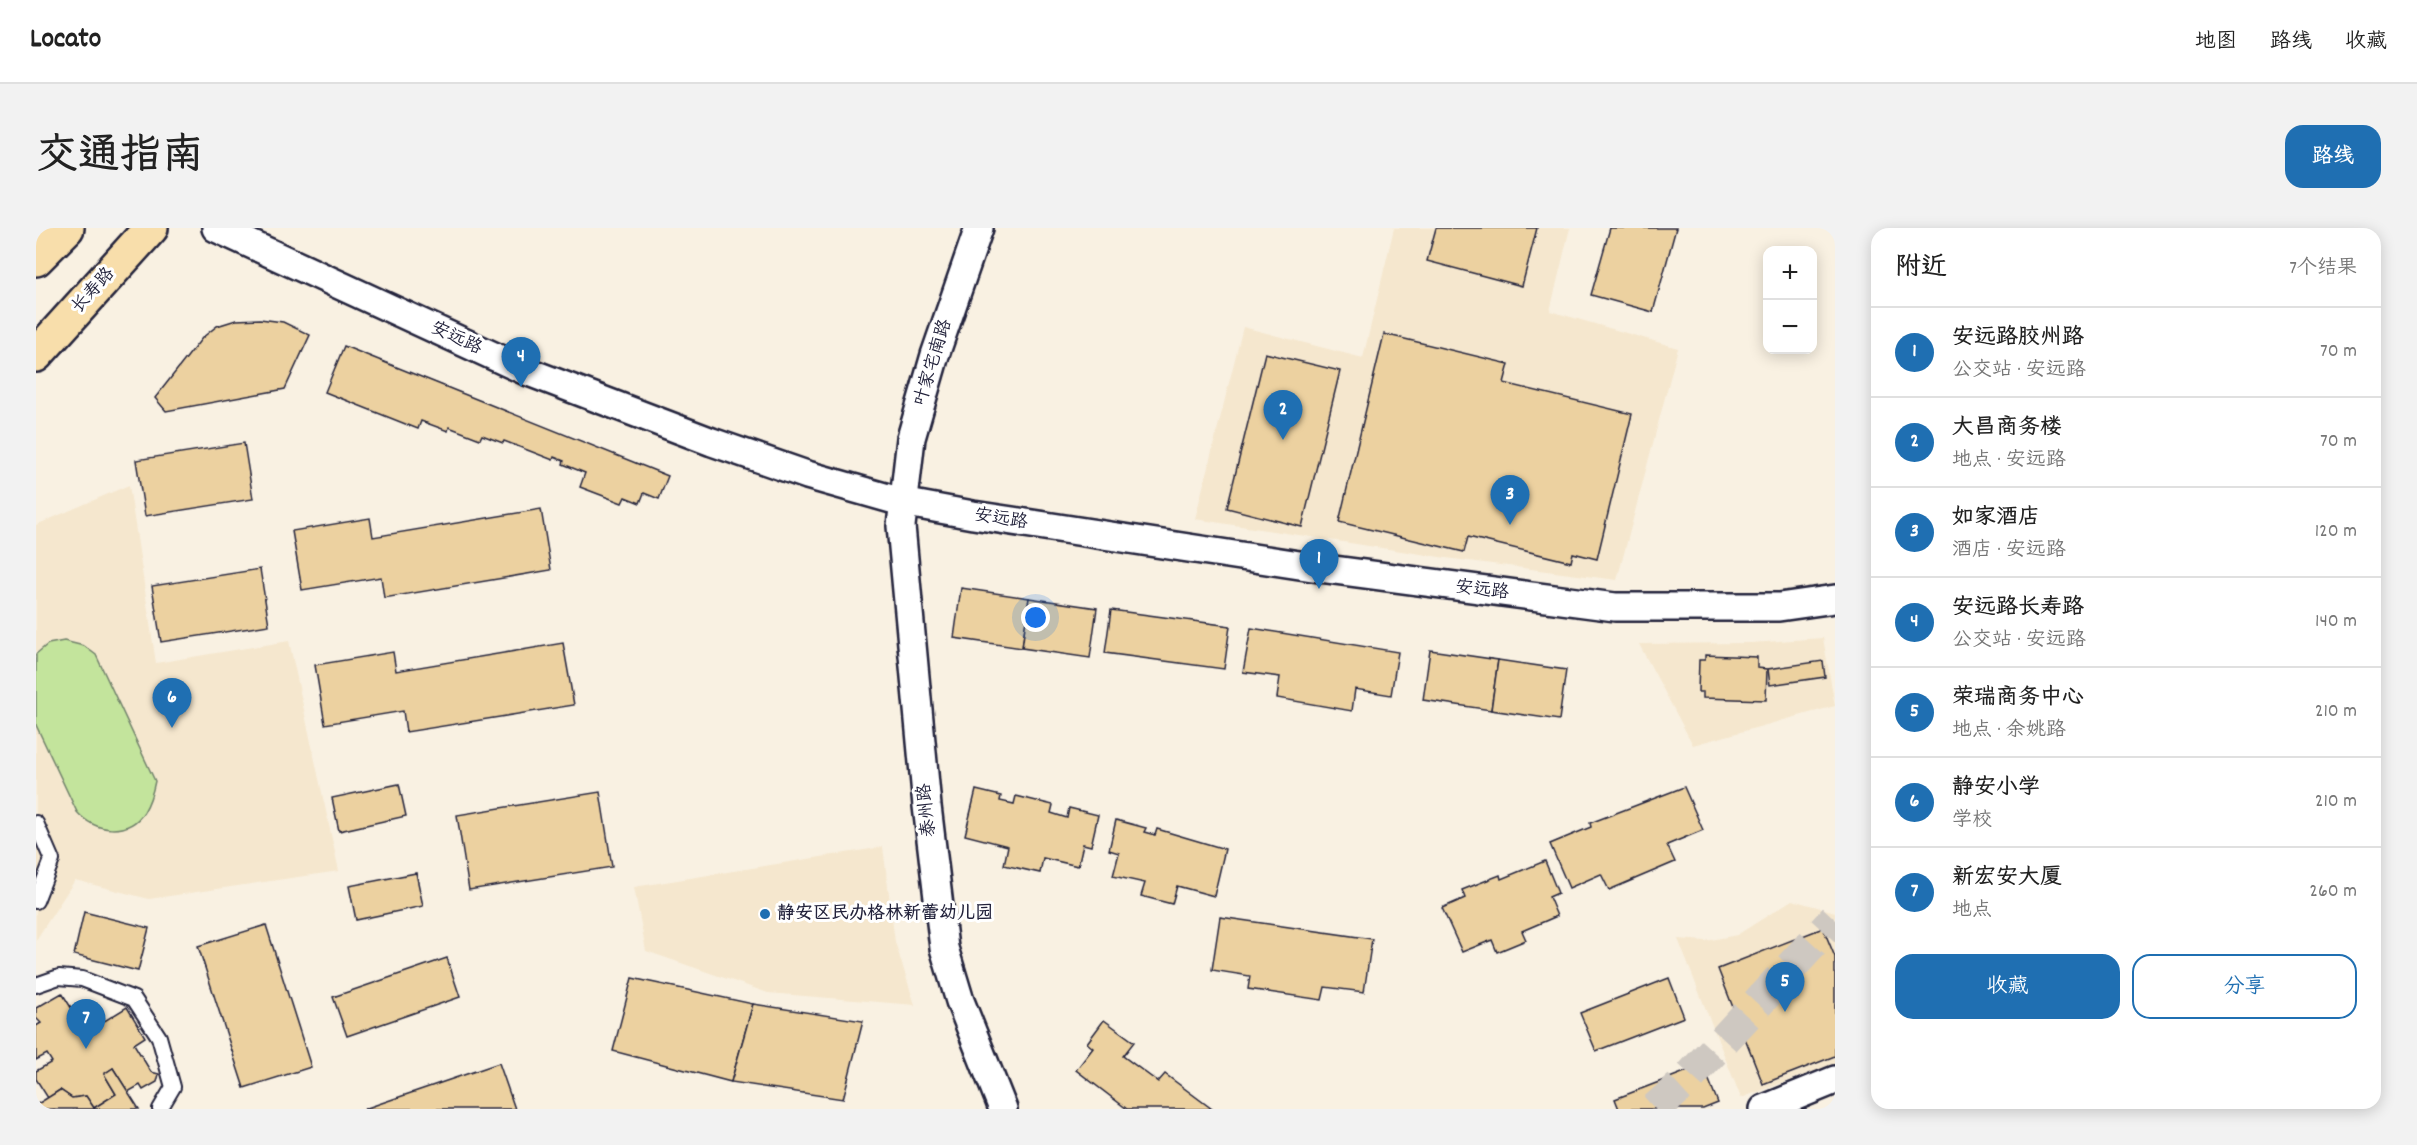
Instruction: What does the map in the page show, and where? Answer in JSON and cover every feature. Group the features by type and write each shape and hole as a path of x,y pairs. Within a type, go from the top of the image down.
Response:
{"main road":[{"path":"36,259 67,228"},
{"name":"长寿路","path":"36,355 152,228"}],"street":[{"name":"安远路","path":"216,228 526,371 722,446 807,475 902,502 1308,566 1615,607 1779,607 1835,599"},
{"name":"叶家宅南路","path":"902,502 911,438 935,355 980,228"},
{"name":"泰州路","path":"902,502 904,577 944,948 960,1000 1003,1109"},
{"path":"1764,1109 1835,1080"}],"lane":[{"path":"36,823 52,860 36,901"},
{"path":"36,985 59,977 82,979 134,999 159,1037 173,1087 160,1109"}],"shaded area":[{"path":"1394,228 1570,228 1550,311 1678,348 1617,580 1446,558 1195,519 1243,327 1363,358"},
{"path":"129,485 156,663 289,641 339,871 149,899 75,880 36,940 36,525"},
{"path":"1823,638 1835,706 1693,745 1639,644 1751,643"},
{"name":"静安区民办格林新蕾幼儿园","path":"883,847 895,942 915,1005 768,993 646,951 634,887"},
{"path":"1792,900 1835,912 1835,1064 1741,1098 1678,939 1706,941 1737,935"}],"green space":[{"path":"64,641 84,646 96,655 155,781 144,812 137,820 120,828 111,829 92,824 77,812 36,725 36,654 48,644"}],"building":[{"path":"1436,228 1537,228 1522,286 1427,261"},
{"path":"1610,228 1676,228 1653,312 1591,295"},
{"path":"260,319 283,322 310,335 285,389 166,411 155,398 202,338 217,326 236,320"},
{"path":"1384,334 1509,364 1504,383 1632,414 1597,559 1573,553 1571,562 1468,537 1464,552 1339,522"},
{"path":"344,346 668,476 659,499 644,493 640,503 625,497 622,503 580,487 585,473 563,464 564,461 554,457 553,460 504,441 503,443 482,435 480,439 449,427 448,431 421,421 418,429 325,392"},
{"path":"1265,353 1340,371 1302,527 1227,508"},
{"path":"244,443 253,499 145,516 136,460"},
{"path":"541,509 551,570 384,598 381,577 302,590 292,531 370,518 373,537"},
{"path":"260,569 269,625 161,642 152,586"},
{"path":"961,588 1029,598 1022,648 954,638"},
{"path":"1029,598 1097,608 1090,658 1022,648"},
{"path":"1111,610 1230,626 1224,669 1105,653"},
{"path":"1251,628 1398,652 1391,695 1355,689 1352,711 1277,698 1280,677 1243,672"},
{"path":"563,643 574,705 406,732 403,711 325,724 315,665 393,652 396,671"},
{"path":"1430,650 1498,660 1491,710 1423,700"},
{"path":"1705,655 1757,657 1757,668 1767,669 1766,700 1703,698 1703,692 1698,692 1699,660 1705,660"},
{"path":"1498,660 1566,670 1559,720 1491,710"},
{"path":"1823,661 1825,677 1770,685 1768,669"},
{"path":"399,784 406,816 339,831 332,798"},
{"path":"1684,787 1703,830 1667,845 1675,862 1609,890 1601,874 1569,888 1550,844 1591,827 1590,823"},
{"path":"976,790 1001,796 1000,801 1014,804 1016,796 1053,805 1051,813 1067,818 1069,808 1098,815 1091,846 1083,844 1078,866 1043,858 1040,873 1004,865 1008,846 965,835"},
{"path":"600,792 612,867 469,890 457,815"},
{"path":"1116,820 1146,828 1144,832 1155,835 1157,829 1225,849 1214,896 1177,886 1172,904 1141,896 1145,883 1113,876 1119,853 1109,850"},
{"path":"1545,861 1558,893 1549,897 1557,916 1522,931 1526,940 1497,952 1492,940 1462,952 1442,908 1465,898 1462,890 1500,875 1501,879"},
{"path":"416,873 423,906 356,920 349,886"},
{"path":"84,912 149,928 138,971 74,955"},
{"path":"1220,917 1372,939 1364,992 1325,987 1322,1000 1248,989 1250,976 1212,970"},
{"path":"266,925 311,1067 244,1088 198,946"},
{"path":"1823,928 1835,957 1835,1056 1763,1084 1718,969"},
{"path":"447,958 460,997 347,1036 333,997"},
{"path":"632,978 753,1004 731,1082 613,1051"},
{"path":"1669,978 1684,1017 1596,1051 1580,1013"},
{"path":"62,993 75,1014 79,1012 100,1017 103,1022 127,1007 145,1037 134,1044 151,1072 159,1074 157,1082 143,1090 140,1085 128,1092 113,1068 104,1074 116,1094 94,1108 86,1096 72,1098 60,1090 48,1098 36,1079 36,1071 52,1062 47,1054 36,1060 36,1026 41,1023 36,1018 36,1008"},
{"path":"753,1004 863,1021 843,1099 731,1082"},
{"path":"1104,1020 1134,1042 1123,1056 1158,1082 1165,1074 1212,1109 1127,1109 1076,1070 1093,1048 1087,1043"},
{"path":"499,1063 515,1109 364,1109"},
{"path":"1703,1065 1718,1103 1703,1109 1619,1109 1615,1099"},
{"path":"113,1068 139,1109 36,1109 36,1105 60,1090 72,1098 86,1096 94,1108 116,1094 104,1074"}],"tunnel":[{"path":"1655,1109 1685,1082 1835,919"}],"place":[{"name":"安远路长寿路","path":"521,387"},
{"name":"大昌商务楼","path":"1283,440"},
{"name":"如家酒店","path":"1510,525"},
{"name":"安远路胶州路","path":"1319,589"},
{"name":"静安小学","path":"172,728"},
{"name":"静安区民办格林新蕾幼儿园","path":"765,914"},
{"name":"荣瑞商务中心","path":"1785,1012"},
{"name":"新宏安大厦","path":"86,1049"}]}
